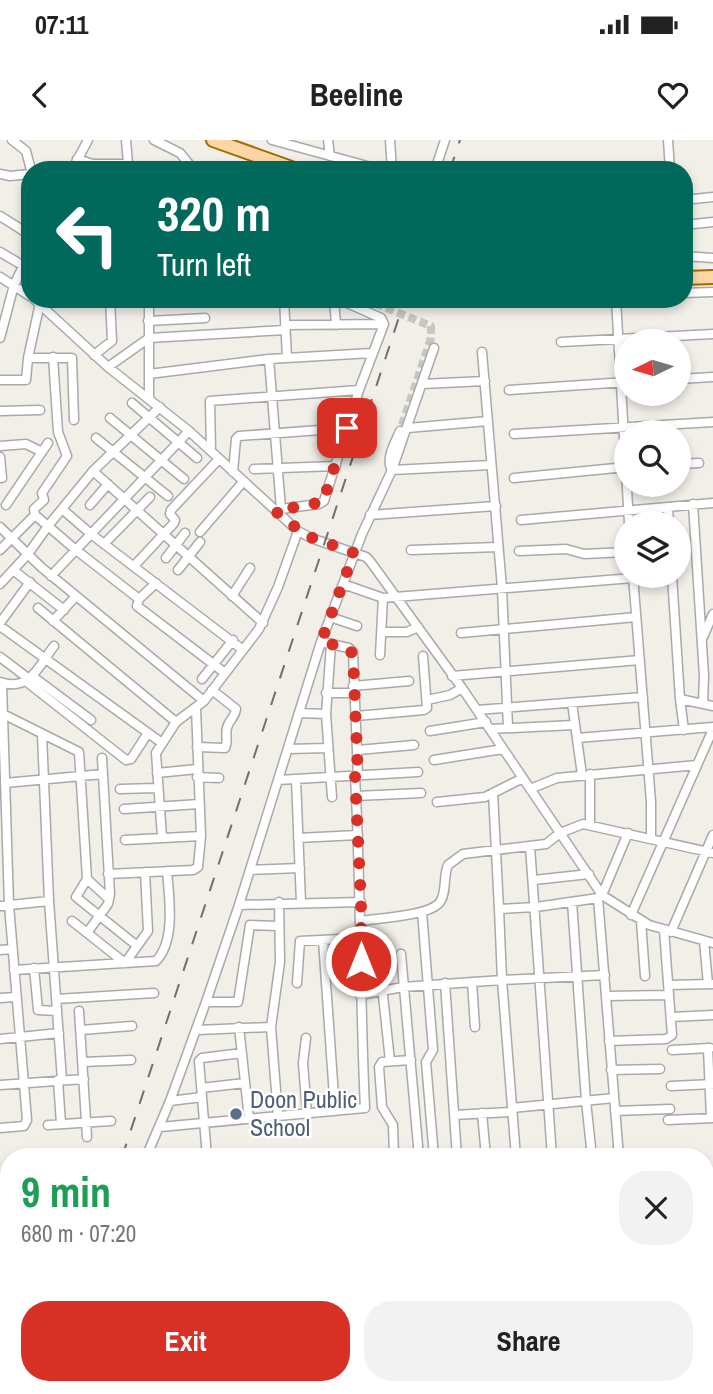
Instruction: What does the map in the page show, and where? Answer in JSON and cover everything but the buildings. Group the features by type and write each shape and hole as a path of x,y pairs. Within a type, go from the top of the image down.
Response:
{"main road":[{"path":"213,140 272,161"},
{"path":"693,278 713,277"}],"street":[{"path":"12,140 28,147 29,161"},
{"path":"83,161 77,159 88,140"},
{"path":"126,140 128,161"},
{"path":"154,140 180,153 187,161"},
{"path":"272,140 349,161"},
{"path":"328,140 330,156"},
{"path":"390,140 391,161"},
{"path":"438,161 445,140"},
{"path":"668,140 669,161"},
{"path":"0,174 21,174"},
{"path":"693,199 713,197"},
{"path":"0,216 21,229"},
{"path":"693,224 713,222"},
{"path":"0,251 21,264"},
{"path":"693,257 713,258"},
{"path":"0,338 13,285 21,267"},
{"path":"0,277 21,290"},
{"path":"693,293 713,292"},
{"path":"0,380 24,381 27,376 36,308"},
{"path":"44,308 108,367 189,430 298,531 370,561 488,726 589,874 600,896 618,1148"},
{"path":"94,355 112,341 110,308"},
{"path":"149,308 149,398"},
{"path":"284,308 287,358"},
{"path":"335,324 336,308"},
{"path":"355,308 356,325"},
{"path":"278,510 323,502 359,390 384,324 381,318 357,308"},
{"path":"616,308 617,329"},
{"path":"148,321 205,318"},
{"path":"108,367 149,338 335,324 384,324"},
{"path":"691,335 713,334"},
{"path":"561,342 614,339"},
{"path":"150,1148 197,1030 233,924 321,642 354,553 392,470 434,348"},
{"path":"482,352 502,588 508,727"},
{"path":"149,374 270,359 372,353"},
{"path":"53,357 58,432 67,456 42,493 44,500 34,509 35,515 139,599"},
{"path":"28,358 72,358 74,420"},
{"path":"270,359 278,468 278,510"},
{"path":"691,378 713,377"},
{"path":"422,384 485,381"},
{"path":"509,390 614,384"},
{"path":"211,452 210,401 359,390"},
{"path":"132,403 197,458"},
{"path":"0,584 28,554 93,471 160,407"},
{"path":"0,411 40,410"},
{"path":"110,418 184,479"},
{"path":"404,429 488,421"},
{"path":"691,423 713,422"},
{"path":"233,472 237,437 347,428"},
{"path":"514,434 614,428"},
{"path":"51,576 189,430"},
{"path":"96,438 168,496"},
{"path":"6,505 48,443"},
{"path":"0,446 26,444 42,452"},
{"path":"0,457 2,478"},
{"path":"134,566 175,522 170,514 171,510 219,459"},
{"path":"691,463 699,463"},
{"path":"392,470 491,465"},
{"path":"254,469 336,467"},
{"path":"513,478 614,468"},
{"path":"93,471 263,622"},
{"path":"200,532 243,482"},
{"path":"90,505 108,484"},
{"path":"104,544 150,497"},
{"path":"627,497 628,511 713,503"},
{"path":"693,504 704,662 703,702"},
{"path":"370,515 496,506"},
{"path":"668,507 668,511"},
{"path":"62,509 243,650"},
{"path":"521,520 614,512"},
{"path":"0,550 35,515"},
{"path":"0,527 51,576 204,701"},
{"path":"162,837 156,753 176,722 204,701 263,622 298,531"},
{"path":"166,558 186,533"},
{"path":"178,569 200,542"},
{"path":"411,550 498,547"},
{"path":"519,551 614,553"},
{"path":"233,596 250,568"},
{"path":"13,570 64,610"},
{"path":"343,584 383,597 614,579"},
{"path":"30,582 0,625 162,743"},
{"path":"156,583 139,599 136,603 138,607 225,673"},
{"path":"634,588 649,769 651,838"},
{"path":"674,588 684,730"},
{"path":"54,621 76,596"},
{"path":"380,654 383,597"},
{"path":"37,608 176,722"},
{"path":"701,640 713,614"},
{"path":"330,617 357,626"},
{"path":"461,633 636,617"},
{"path":"381,632 407,632 418,628"},
{"path":"202,679 233,640"},
{"path":"160,1127 365,1108 356,796 358,750 353,652 349,648 321,642"},
{"path":"331,644 326,693 331,797"},
{"path":"0,1128 26,1124 12,949 5,906 5,783 1,683 16,686 29,679 54,646"},
{"path":"356,716 427,708 423,656"},
{"path":"0,657 126,760 131,759 148,733"},
{"path":"452,676 640,660"},
{"path":"704,662 713,666"},
{"path":"29,679 91,720"},
{"path":"326,693 409,681"},
{"path":"427,700 450,695 462,688"},
{"path":"197,747 222,749 228,744 227,726 236,714 236,709 212,690"},
{"path":"477,710 643,697"},
{"path":"680,699 713,706"},
{"path":"572,703 586,775 590,825"},
{"path":"108,874 196,869 200,863 196,708"},
{"path":"2,709 42,734 79,752 87,879 76,894 77,900 136,945"},
{"path":"299,713 326,714"},
{"path":"430,731 488,726 574,724"},
{"path":"577,738 713,728 631,915"},
{"path":"42,734 61,1124"},
{"path":"141,743 156,753"},
{"path":"358,750 414,745"},
{"path":"288,749 328,748"},
{"path":"434,760 503,749"},
{"path":"87,933 100,917 109,899 102,758"},
{"path":"530,789 552,779 697,765"},
{"path":"278,780 418,772"},
{"path":"157,773 197,773 219,778"},
{"path":"5,783 103,774"},
{"path":"437,802 480,798 523,778"},
{"path":"296,779 301,903"},
{"path":"120,789 158,788"},
{"path":"356,796 421,793"},
{"path":"493,793 502,980 515,1148"},
{"path":"124,809 199,804"},
{"path":"361,921 433,908 440,902 446,870 452,860 463,854 546,844 577,825 590,825 709,852"},
{"path":"600,896 628,833"},
{"path":"298,838 358,835"},
{"path":"609,1041 669,1038 672,1035 667,931 709,852 713,835"},
{"path":"125,839 201,836"},
{"path":"530,846 551,1148"},
{"path":"250,870 300,868"},
{"path":"14,970 153,962 160,958 170,916 167,871"},
{"path":"125,963 148,930 145,872"},
{"path":"534,880 589,874"},
{"path":"87,879 109,899"},
{"path":"499,909 536,907 600,896 641,921 708,942"},
{"path":"5,906 49,901"},
{"path":"278,1116 271,1027 280,961 279,902"},
{"path":"239,905 361,902"},
{"path":"572,902 591,1148"},
{"path":"422,912 433,1050 426,1062 433,1148"},
{"path":"641,921 645,976"},
{"path":"72,922 125,963"},
{"path":"233,924 279,926"},
{"path":"206,1002 238,1002 250,925"},
{"path":"606,996 710,984 708,942 713,932"},
{"path":"297,983 299,942 361,938"},
{"path":"323,940 335,1111"},
{"path":"0,950 12,949"},
{"path":"401,954 418,1148"},
{"path":"379,958 390,1061"},
{"path":"34,968 38,1010 57,1011"},
{"path":"360,995 384,989 445,983 605,975"},
{"path":"472,982 475,1027"},
{"path":"445,983 456,1148"},
{"path":"56,999 154,993"},
{"path":"0,998 16,997"},
{"path":"79,1011 87,1138"},
{"path":"671,1017 713,1015"},
{"path":"80,1030 132,1026"},
{"path":"239,1027 249,1119"},
{"path":"197,1030 271,1027"},
{"path":"0,1039 58,1033"},
{"path":"306,1038 303,1058 307,1114"},
{"path":"667,1120 712,1118 710,1048 672,1050"},
{"path":"206,1148 198,1064 200,1059 242,1054"},
{"path":"82,1062 131,1060"},
{"path":"394,1148 393,1125 382,1110 379,1067 382,1062 411,1060"},
{"path":"611,1070 660,1069"},
{"path":"0,1085 84,1079"},
{"path":"170,1101 245,1083"},
{"path":"671,1086 711,1084"},
{"path":"454,1115 614,1098"},
{"path":"615,1111 670,1109"},
{"path":"482,1114 485,1148"},
{"path":"48,1125 111,1121"}],"tunnel":[{"path":"386,308 431,326 431,338 400,431"}],"railway":[{"path":"453,161 460,140"},
{"path":"125,1148 402,308"}],"place":[{"name":"Doon Public School","path":"236,1114"}],"route":[{"path":"347,428 323,502 275,511 305,535 354,553 321,642 349,648 353,652 358,750 358,776 355,775 361,961"}]}
